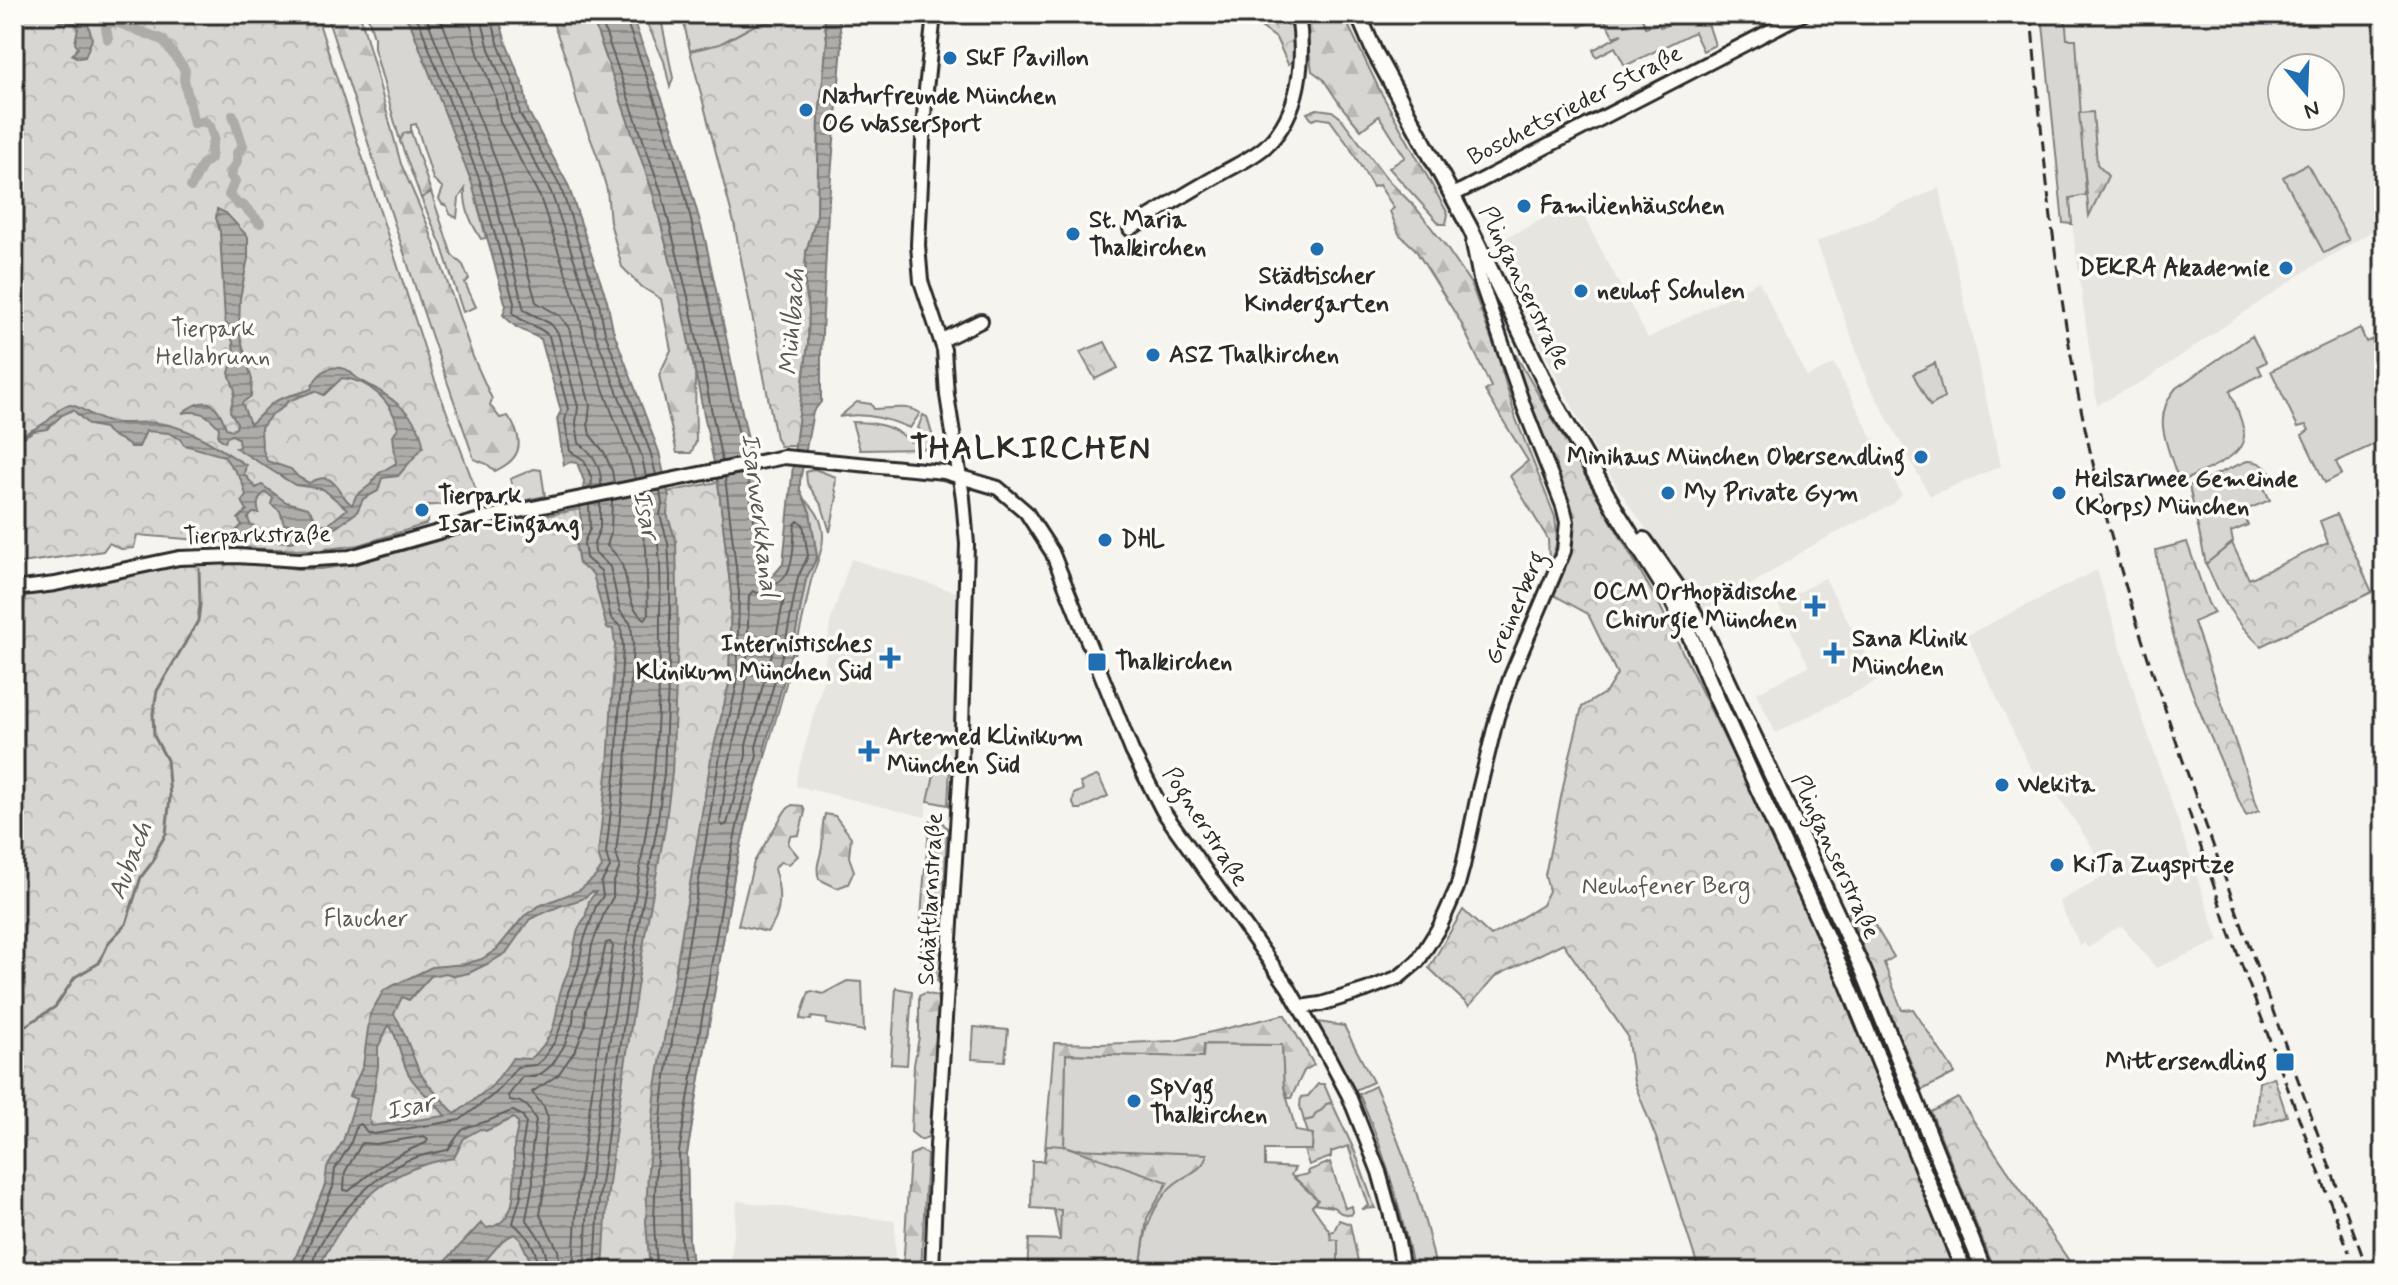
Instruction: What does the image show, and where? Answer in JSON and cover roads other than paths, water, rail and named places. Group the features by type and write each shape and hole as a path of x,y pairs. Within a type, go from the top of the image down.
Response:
{"main road":[{"name":"Plinganserstraße","path":"1358,14 1374,51 1469,225 1556,405 1616,511 1673,602 1691,638 1847,982 1964,1271"},
{"name":"Plinganserstraße","path":"1603,485 1665,569 1704,630 1863,970 1984,1271"}],"street":[{"name":"Schäftlarnstraße","path":"932,1271 964,693 967,544 942,340 921,281 918,245 925,99 934,14"},
{"path":"1130,229 1258,152 1277,133 1292,105 1300,68 1298,14"},
{"name":"Boschetsrieder Straße","path":"1453,195 1803,14"},
{"name":"Greinerberg","path":"1300,1007 1321,1004 1399,977 1418,961 1433,938 1463,866 1497,717 1564,551 1567,535 1563,506 1524,407 1480,279 1469,225"},
{"path":"942,340 981,321"},
{"name":"Tierparkstraße","path":"14,589 55,584 179,558 236,556 299,560 350,557 498,515 784,457 960,476"},
{"name":"Pognerstraße","path":"960,476 998,488 1019,505 1035,523 1052,552 1147,783 1163,811 1300,1007 1349,1096 1389,1207 1403,1271"}],"water":[{"path":"50,14 75,14 87,20 92,39 85,57 72,55 78,48 75,23 60,23 57,17"},
{"name":"Isar","path":"403,14 498,14 524,88 528,111 568,185 607,301 613,330 659,452 669,497 667,514 676,541 678,639 672,773 618,1111 607,1200 603,1271 513,1271 530,1260 520,1239 514,1234 503,1240 484,1262 474,1264 465,1271 436,1271 481,1223 487,1228 506,1217 515,1183 514,1145 518,1122 513,1118 464,1138 454,1158 429,1163 387,1182 355,1211 317,1271 290,1271 325,1185 327,1167 343,1141 356,1099 349,1096 363,1066 370,1014 384,990 432,967 482,959 497,949 524,916 539,906 580,890 602,867 598,854 608,766 615,645 613,629 607,628 593,574 579,564 575,540 582,528 580,513 584,481 577,463 564,465 557,419 561,411 541,339 516,327 503,315 506,306 472,183 411,25","holes":["596,892 589,901 585,918 577,932 555,1021 547,1039 530,1059 513,1058 492,1086 455,1114 427,1083 417,1066 394,1014 402,997 409,1000 431,976 469,973 489,963 506,953 530,919 582,899","389,1025 411,1078 445,1116 372,1126 369,1119 378,1067 378,1047"]},
{"name":"Isarwerkkanal","path":"591,14 631,14 674,132 705,239 756,477 767,578 772,577 783,564 808,344 806,252 817,215 819,118 827,40 824,14 836,14 842,46 828,211 821,402 813,412 800,481 800,490 810,512 817,557 806,579 793,647 735,870 687,1154 689,1242 693,1271 650,1271 646,1222 648,1169 656,1087 711,759 729,684 731,593 718,482 680,299 653,193"},
{"path":"217,209 226,213 248,237 239,332 252,380 251,396 242,403 250,424 274,402 311,389 316,379 328,369 339,368 347,370 400,406 421,435 423,447 398,476 382,478 378,491 363,499 357,512 327,534 290,542 241,539 236,531 242,525 238,519 247,510 242,501 246,496 244,488 237,474 224,456 184,445 169,433 146,431 139,447 130,447 105,428 89,425 73,410 62,415 47,429 34,431 14,443 62,407 73,405 109,422 158,423 193,434 246,465 244,474 256,488 262,485 286,502 308,508 323,524 329,524 347,509 323,489 295,485 236,448 239,447 238,438 232,435 225,442 218,437 219,428 207,416 194,412 182,413 197,404 209,403 219,411 226,428 236,428 237,423 230,411 235,391 229,373 234,355 233,342 225,321 220,232","holes":["342,378 361,383 378,394 391,410 398,428 393,435 396,463 378,474 356,496 352,505 330,480 325,478 309,483 291,469 267,461 262,447 261,428 271,415 288,401 315,391 324,395","266,492 273,498 271,504 280,511 284,524 296,524 299,529 272,536 250,524 248,518 253,513 259,513 258,501"]}],"waterway":[{"path":"108,39 106,28 109,22 163,40 185,70 184,79 194,124 204,121 210,126 214,138 211,158 203,164 191,187"},
{"path":"233,115 243,146 237,153 237,161 230,175 235,181 229,195 260,223"},
{"name":"Aubach","path":"14,1033 55,1007 75,977 99,963 109,942 126,924 141,877 154,860 166,834 170,797 167,760 154,736 153,713 157,691 198,621 199,569"}],"railway":[{"path":"2031,14 2063,304 2083,419 2109,526 2170,723 2368,1271"},
{"path":"2188,809 2229,931 2349,1252"}],"place":[{"name":"SkF Pavillon","path":"950,58"},
{"name":"Naturfreunde München OG Wassersport","path":"806,110"},
{"name":"Familienhäuschen","path":"1524,206"},
{"name":"St. Maria Thalkirchen","path":"1073,234"},
{"name":"Städtischer Kindergarten","path":"1317,249"},
{"name":"DEKRA Akademie","path":"2286,268"},
{"name":"neuhof Schulen","path":"1581,291"},
{"name":"ASZ Thalkirchen","path":"1153,355"},
{"name":"Minihaus München Obersendling","path":"1921,457"},
{"name":"My Private Gym","path":"1668,493"},
{"name":"Heilsarmee Gemeinde (Korps) München","path":"2059,493"},
{"name":"Tierpark Isar-Eingang","path":"422,510"},
{"name":"DHL","path":"1105,540"},
{"name":"OCM Orthopädische Chirurgie München","path":"1815,606"},
{"name":"Sana Klinik München","path":"1834,653"},
{"name":"Internistisches Klinikum München Süd","path":"890,658"},
{"name":"Thalkirchen","path":"1097,662"},
{"name":"Artemed Klinikum München Süd","path":"869,751"},
{"name":"Wekita","path":"2002,785"},
{"name":"KiTa Zugspitze","path":"2057,865"},
{"name":"Mittersendling","path":"2285,1062"},
{"name":"SpVgg Thalkirchen","path":"1134,1101"}],"district":[{"name":"THALKIRCHEN","path":"1031,449"}],"water label":[{"name":"Mühlbach","path":"793,322"}],"park label":[{"name":"Tierpark Hellabrunn","path":"213,343"},
{"name":"Neuhofener Berg","path":"1666,886"},
{"name":"Flaucher","path":"366,919"}]}
